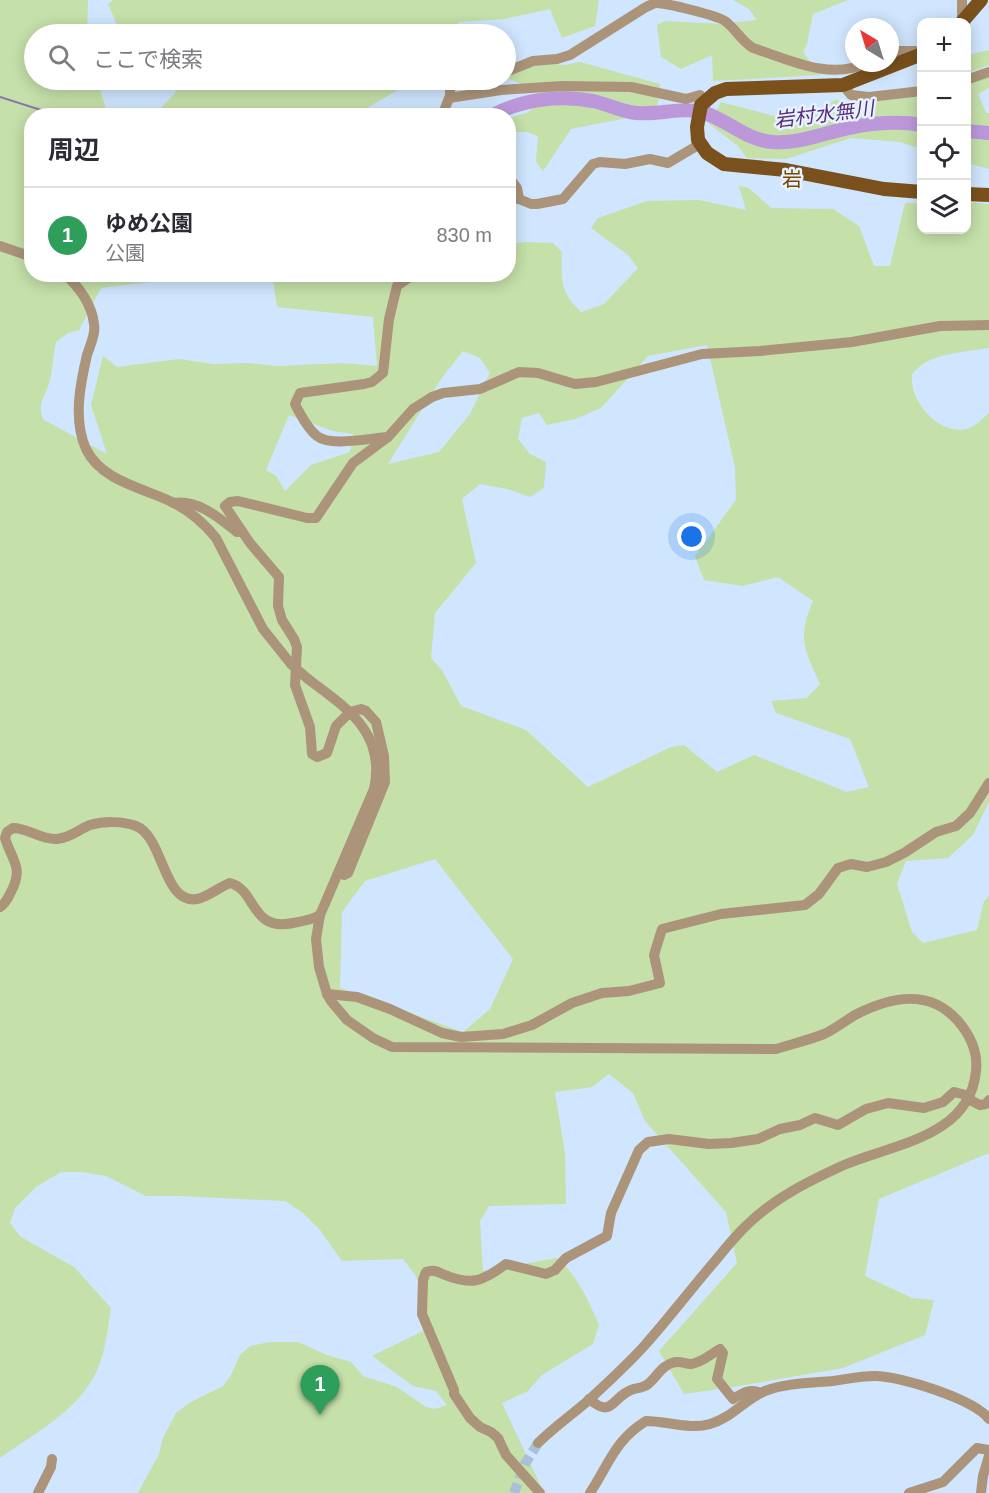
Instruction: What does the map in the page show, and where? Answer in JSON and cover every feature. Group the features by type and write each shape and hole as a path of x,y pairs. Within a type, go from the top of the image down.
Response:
{"main road":[{"path":"965,18 981,0"},
{"path":"917,55 843,85 738,87 715,93 703,103 697,120 697,135 700,144 712,158 724,164 786,170 884,189 917,192"},
{"path":"971,194 989,195"}],"street":[{"path":"962,0 962,18"},
{"path":"516,68 533,61 557,59 570,55 655,3 688,5 722,19 753,48 831,71 845,71"},
{"path":"899,51 917,53"},
{"path":"971,78 989,72"},
{"path":"843,85 850,95 869,97 917,91"},
{"path":"516,89 631,87 686,99 700,95 703,103"},
{"path":"446,108 450,98 450,90"},
{"path":"450,98 507,90"},
{"path":"516,199 537,204 563,199 593,164 600,162 625,164 650,159 668,163 700,144"},
{"path":"0,246 24,254"},
{"path":"71,282 88,302 95,326 82,376 78,422 87,450 97,464 119,480 173,503 196,517 216,538 263,629 291,664 350,712 369,737 377,759 378,774 367,808 320,915 316,939 327,994 347,1020 373,1038 392,1047 776,1049 826,1033 856,1015 887,1001 916,998 935,1004 953,1016 970,1038 976,1055 976,1067 969,1098 956,1116 942,1127 907,1143 847,1164 780,1197 747,1224 644,1346 589,1400 538,1443"},
{"path":"388,437 344,441 322,440 315,435 295,404 300,393 364,384 383,373 389,319 397,286 403,282"},
{"path":"350,712 336,726 327,753 318,757 314,756 311,750 310,727 295,685 297,647 282,620 278,606 279,577 225,506 230,502 238,501 307,519 316,518 353,464 388,437 406,415 432,397 456,390 480,389 519,372 538,374 575,384 609,379 702,354 852,342 940,326 989,325"},
{"path":"173,503 188,502 220,518 237,532 242,531"},
{"path":"327,994 357,997 400,1013 442,1033 460,1037 503,1034 532,1025 572,1003 602,993 628,992 660,983 654,954 662,929 721,914 805,905 819,894 838,868 851,864 867,867 886,862 904,854 936,832 956,826 970,813 989,783"},
{"path":"0,907 17,880 18,870 5,838 7,832 13,828 21,828 53,839 69,837 90,825 124,822 147,833 155,843 163,870 173,886 188,898 196,899 230,884 239,888 262,917 270,922 284,925 314,919 320,915"},
{"path":"540,1493 506,1455 498,1438 470,1418 454,1394 422,1314 423,1280 426,1272 436,1271 455,1279 470,1281 489,1277 506,1264 540,1274 550,1273 566,1258 607,1236 611,1213 639,1150 651,1141 669,1139 709,1144 758,1139 815,1118 838,1125 866,1109 888,1103 924,1108 943,1102 954,1092 980,1105 986,1104 989,1100"},
{"path":"589,1400 601,1408 608,1408 629,1390 648,1384 657,1373 671,1363 680,1361 690,1364 720,1349 723,1353 717,1379 733,1399 748,1390 753,1389 761,1393"},
{"path":"590,1493 608,1459 624,1438 646,1421 710,1425 722,1420 761,1393 790,1385 874,1376 890,1378 972,1405 989,1419"},
{"path":"909,1493 943,1482 977,1448 989,1450"},
{"path":"981,1493 989,1456"},
{"path":"38,1493 51,1467 52,1459"}],"green space":[{"path":"0,0 88,0 87,24 24,24 24,90 100,90 106,108 24,108 24,282 150,282 101,288 79,330 68,333 56,342 50,380 41,404 44,420 107,454 91,405 103,356 117,367 179,359 213,364 247,363 278,366 342,363 377,366 373,317 277,307 273,282 516,282 516,243 553,243 562,252 562,278 565,291 581,312 604,304 638,268 628,255 591,228 598,218 647,201 699,200 746,210 739,186 749,188 771,208 833,209 859,226 874,266 890,266 905,203 917,203 917,234 971,234 971,202 989,204 989,348 937,357 919,367 912,374 913,389 921,406 934,420 943,425 951,429 970,428 989,413 989,802 973,835 948,858 906,861 897,884 912,932 923,943 977,930 984,901 989,896 989,1153 879,1199 865,1276 912,1298 934,1300 925,1335 843,1368 684,1394 659,1351 737,1263 726,1212 645,1121 633,1093 609,1074 592,1087 555,1092 565,1153 566,1204 489,1206 480,1221 483,1271 557,1258 576,1280 599,1325 593,1344 542,1375 528,1391 502,1403 544,1493 138,1493 159,1454 163,1438 176,1413 189,1403 223,1386 240,1355 250,1346 270,1342 298,1342 327,1355 351,1362 363,1376 397,1387 426,1407 435,1409 447,1405 436,1391 413,1386 372,1356 423,1331 427,1305 416,1276 403,1259 342,1261 320,1230 303,1213 285,1201 146,1196 106,1176 81,1172 61,1172 36,1187 15,1208 10,1223 21,1237 74,1267 111,1308 103,1354 96,1372 84,1392 62,1414 0,1458","holes":["707,345 735,467 736,500 695,556 704,580 742,586 778,577 813,601 805,625 804,643 820,684 807,698 771,701 776,713 850,739 869,787 847,792 754,755 717,772 684,745 671,747 588,787 526,730 461,706 442,670 431,658 435,613 476,563 462,499 480,484 507,489 530,497 544,488 546,462 530,454 518,439 522,418 539,413 547,425 575,419 601,408 648,356","463,351 480,358 490,373 470,414 439,452 388,464 441,379","289,415 333,431 353,434 350,452 311,465 285,491 276,476 266,470","435,859 513,959 490,1009 463,1032 340,988 342,912 365,881"]},
{"path":"113,0 599,0 595,26 562,38 550,9 505,19 457,24 117,24 108,4"},
{"path":"733,0 848,0 813,14 807,44 803,52 820,75 713,81 712,55 681,69 661,57 657,25 665,21 721,24 757,20 749,9"},
{"path":"989,50 989,65 971,72 971,54"},
{"path":"516,61 564,65 580,62 660,84 657,112 571,129 543,171 536,162 538,136 527,132 516,132 516,116 529,112 543,94 516,82"},
{"path":"989,76 989,88 978,94 986,113 989,113 989,169 971,164 971,84"},
{"path":"175,90 398,90 367,108 161,108 176,92"},
{"path":"917,95 917,148 900,142 851,138 786,159 747,158 737,145 709,124 721,102 797,122 835,100"}],"waterway":[{"name":"岩村水無川","path":"0,97 35,108"},
{"name":"岩村水無川","path":"509,108 528,102 567,98 599,102 637,113 697,111 752,137 772,142 803,139 870,124 917,124"},
{"name":"岩村水無川","path":"971,131 989,133"}],"tunnel":[{"path":"514,1493 525,1464 538,1443"}],"place":[{"name":"ゆめ公園","path":"320,1415"}],"district":[{"name":"岩","path":"792,179"}]}
